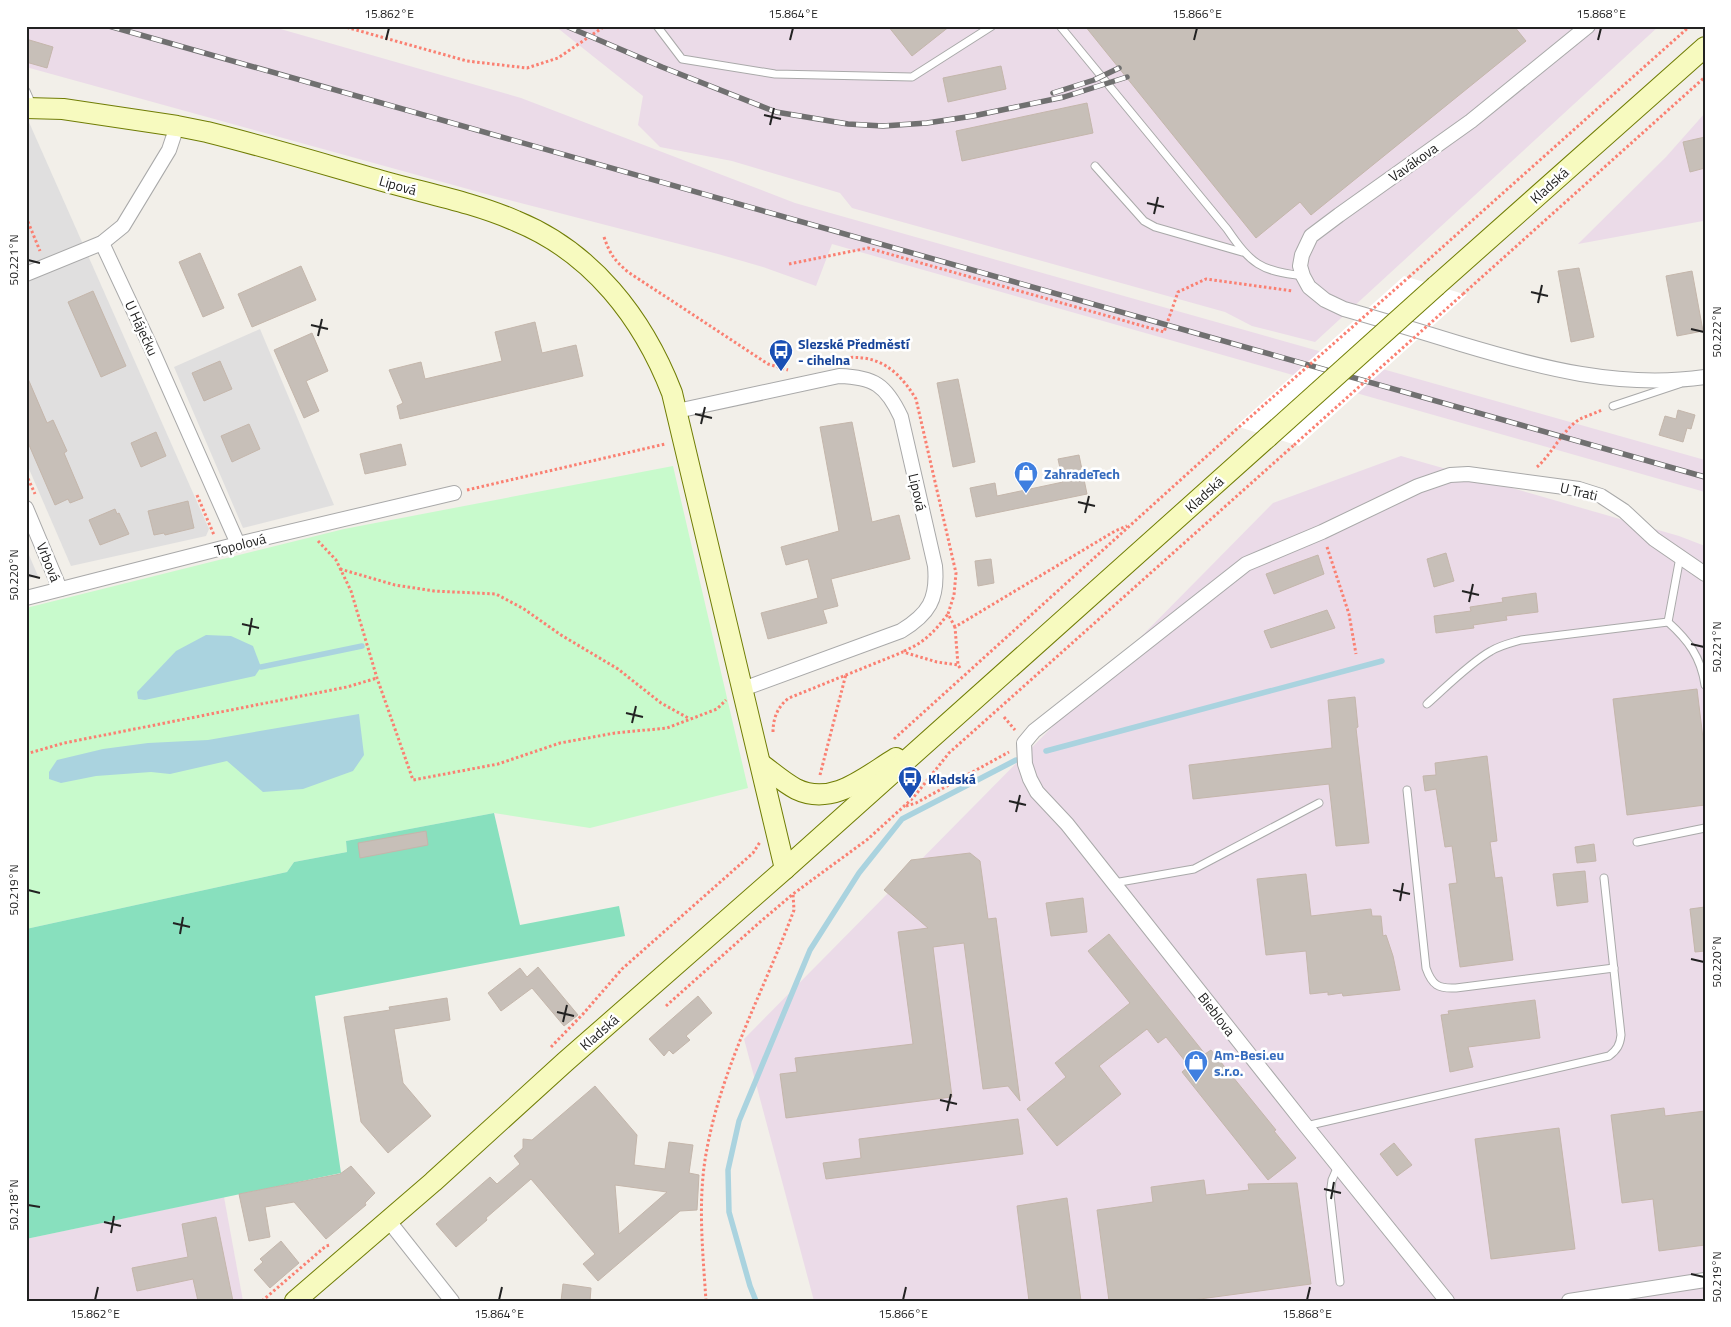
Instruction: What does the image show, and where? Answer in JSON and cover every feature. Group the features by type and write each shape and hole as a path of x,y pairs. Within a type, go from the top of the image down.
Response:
{"main road":[{"path":"1686,63 1705,37"},
{"name":"Kladská","path":"295,1301 785,869 1705,47"},
{"name":"Lipová","path":"29,102 177,126 234,139 467,205 515,220 547,236 592,269 622,301 644,332 664,374 677,411 785,869"},
{"path":"761,764 799,790 812,793 836,793 849,787 940,731"}],"street":[{"name":"Vavákova","path":"1303,276 1300,266 1302,256 1312,236 1471,121 1588,26"},
{"path":"26,274 102,243 124,226 169,150 177,126"},
{"name":"U Háječku","path":"102,243 153,352 238,544"},
{"path":"1303,276 1309,287 1318,295 1344,309 1524,363 1570,373 1615,378 1660,381 1701,378"},
{"name":"Lipová","path":"677,411 839,376 855,376 878,385 893,400 901,417 935,566 936,579 931,604 925,614 901,631 743,689"},
{"name":"U Trati","path":"1322,532 1418,486 1441,477 1459,474 1579,489 1601,496 1624,511 1654,539 1705,574"},
{"name":"Topolová","path":"26,598 454,492"},
{"name":"Vrbová","path":"26,508 60,589"},
{"path":"1024,743 1034,731 1246,564 1322,532"},
{"name":"Bieblova","path":"1024,743 1025,764 1037,792 1067,824 1306,1126 1448,1301"},
{"path":"388,1220 452,1301"},
{"path":"1569,1301 1705,1280"}],"lane":[{"path":"657,26 682,59 775,74 912,77 992,26"},
{"path":"1060,26 1227,229 1242,252 1254,262 1268,269 1285,274 1303,276"},
{"path":"1095,166 1144,221 1155,227 1242,252"},
{"path":"1613,406 1701,378"},
{"path":"1668,622 1680,558"},
{"path":"1426,704 1480,658 1506,644 1521,640 1668,622 1684,636 1692,647 1698,658 1705,685"},
{"path":"1407,790 1426,968 1429,978 1436,985 1444,988 1456,988 1614,968"},
{"path":"1114,883 1194,868 1319,803"},
{"path":"1637,842 1705,828"},
{"path":"1306,1126 1609,1056 1616,1051 1621,1035 1604,878"},
{"path":"1338,1166 1332,1180 1330,1195 1340,1282"}],"path":[{"path":"342,26 467,61 527,68 558,58 605,26"},
{"path":"889,743 1690,26"},
{"path":"666,1006 794,894 868,839 904,807 949,754 1705,77"},
{"path":"26,218 46,266"},
{"path":"604,237 610,254 616,263 628,272 768,364 787,370 796,368"},
{"path":"789,264 868,248 1164,332 1178,292 1206,279 1318,295"},
{"path":"773,736 773,728 778,710 781,704 788,698 903,652 927,639 935,632 948,614 954,595 956,573 916,400 908,386 898,375 874,360 847,356 815,363"},
{"path":"1522,481 1547,458 1570,428 1579,420 1613,406"},
{"path":"454,492 684,439"},
{"path":"955,627 1115,531 1131,525"},
{"path":"306,528 336,560 351,590 377,678 413,780 498,764 560,744 615,733 667,728 717,710 728,697 743,689"},
{"path":"1322,532 1350,614 1356,654"},
{"path":"340,569 395,585 434,591 496,594 524,609 561,635 618,669 661,703 691,719"},
{"path":"903,652 959,666 955,627 948,614"},
{"path":"812,793 819,780 846,674"},
{"path":"26,754 64,743 347,687 377,678"},
{"path":"904,807 916,803 1024,743"},
{"path":"548,1051 622,969 753,853 759,843 776,827"},
{"path":"706,1301 701,1213 704,1163 709,1139 730,1065 794,910 794,894"},
{"path":"262,1301 326,1246 334,1244"}],"shaded area":[{"path":"26,26 270,26 521,98 795,203 1705,460 1705,492 832,244 816,286 763,267 718,254 486,194 26,67"},
{"path":"555,26 1659,26 1315,342 1252,326 1225,312 852,208 840,193 732,161 660,147 638,125 643,96"},
{"path":"1705,113 1705,228 1703,221 1578,244 1666,157"},
{"path":"28,120 209,529 206,536 71,566 26,462 26,121"},
{"path":"260,329 334,505 243,528 174,367"},
{"path":"1401,456 1679,536 1705,546 1705,1301 814,1301 744,1039 1273,503"},
{"path":"26,548 38,576 26,579"},
{"path":"224,1197 243,1301 26,1301 26,1239"}],"green space":[{"path":"673,466 748,788 590,828 494,813 346,841 347,852 294,862 287,872 26,929 26,608 344,529"},
{"path":"494,813 520,925 619,906 625,936 315,996 341,1173 26,1239 26,929 287,872 294,862 347,852 346,841"}],"water":[{"path":"206,635 231,636 253,646 261,667 255,676 145,700 138,699 137,692 176,651"},
{"path":"359,714 364,755 353,771 303,789 263,792 227,761 170,774 151,772 96,776 61,783 49,779 49,772 57,760 103,749 148,743 208,740"}],"pier":[{"path":"1404,276 1467,295 1299,446 1236,426"}],"building":[{"path":"888,26 950,26 912,56"},
{"path":"1085,26 1514,26 1526,41 1311,215 1300,202 1256,238"},
{"path":"26,39 53,47 47,68 26,62"},
{"path":"1001,66 1006,89 948,102 943,78"},
{"path":"1087,103 1093,133 962,161 956,131"},
{"path":"1705,137 1705,168 1690,172 1683,142"},
{"path":"200,253 224,308 203,317 179,262"},
{"path":"301,266 316,300 252,327 238,294"},
{"path":"1579,268 1594,337 1571,342 1558,271"},
{"path":"1692,271 1703,331 1677,336 1666,276"},
{"path":"93,291 126,366 101,377 68,302"},
{"path":"535,322 542,353 576,345 583,376 400,419 397,406 403,403 389,370 421,362 425,379 502,361 495,332"},
{"path":"312,333 328,371 306,381 319,411 304,418 274,350"},
{"path":"220,361 232,389 204,401 192,373"},
{"path":"26,374 47,423 53,420 67,451 64,453 83,498 70,503 68,499 55,505 26,438"},
{"path":"958,379 975,462 953,467 937,383"},
{"path":"1678,410 1695,415 1691,429 1687,428 1683,442 1659,435 1665,416 1676,419"},
{"path":"852,422 872,522 899,515 910,559 831,579 838,606 823,610 827,623 768,639 761,613 818,598 808,559 786,565 781,547 839,531 820,427"},
{"path":"249,424 260,449 232,462 221,436"},
{"path":"156,432 166,456 141,467 131,443"},
{"path":"401,444 406,465 365,474 360,454"},
{"path":"1079,455 1087,494 976,517 970,488 995,483 997,496 1063,482 1058,459"},
{"path":"188,501 194,528 165,535 164,533 154,535 148,511"},
{"path":"115,509 117,514 119,513 129,534 100,545 89,520"},
{"path":"1446,553 1454,581 1434,587 1427,559"},
{"path":"1318,555 1324,574 1274,594 1266,574"},
{"path":"991,559 994,583 978,586 975,561"},
{"path":"1536,593 1538,612 1506,616 1507,620 1473,625 1474,628 1436,633 1434,616 1471,611 1470,607 1503,602 1502,598"},
{"path":"1327,610 1335,628 1271,648 1264,631"},
{"path":"1697,689 1705,755 1705,805 1627,815 1613,699"},
{"path":"1355,697 1358,727 1356,728 1369,843 1336,846 1329,784 1193,799 1189,765 1332,748 1328,700"},
{"path":"1487,756 1497,841 1490,842 1495,878 1502,877 1513,960 1460,967 1449,884 1457,883 1452,846 1445,847 1436,789 1425,791 1423,776 1436,775 1435,763"},
{"path":"426,831 428,845 360,858 358,843"},
{"path":"1594,844 1596,861 1577,863 1575,847"},
{"path":"970,853 980,861 988,919 996,918 1020,1101 1008,1086 983,1089 964,943 933,947 952,1097 786,1118 780,1074 797,1072 795,1058 913,1044 898,932 928,928 884,890 911,860"},
{"path":"1585,871 1588,902 1557,906 1553,874"},
{"path":"1306,874 1311,916 1371,909 1372,916 1381,916 1383,936 1386,935 1393,956 1400,990 1343,996 1342,993 1328,995 1328,992 1310,994 1306,951 1266,955 1257,879"},
{"path":"1083,898 1087,932 1051,936 1046,903"},
{"path":"1705,907 1705,951 1695,952 1690,909"},
{"path":"1109,934 1205,1054 1211,1050 1276,1130 1274,1131 1296,1158 1268,1180 1182,1072 1189,1066 1166,1037 1158,1043 1147,1029 1099,1066 1121,1094 1057,1146 1027,1109 1066,1077 1055,1063 1130,1003 1088,951"},
{"path":"538,967 578,1015 564,1026 532,988 501,1011 488,993 520,968 527,977"},
{"path":"698,996 712,1013 686,1036 690,1040 673,1054 669,1050 664,1056 649,1039"},
{"path":"447,998 450,1020 394,1029 403,1083 431,1116 388,1153 361,1122 344,1017 390,1010 389,1007"},
{"path":"1535,1000 1540,1038 1468,1047 1473,1067 1450,1072 1441,1015 1449,1014 1448,1011"},
{"path":"595,1086 637,1135 634,1165 665,1169 669,1142 693,1145 689,1173 699,1175 697,1210 680,1211 598,1281 583,1264 595,1254 531,1179 456,1247 436,1224 490,1177 497,1184 520,1164 514,1156 523,1148 523,1139 532,1140","holes":["615,1185 667,1192 619,1234"]},
{"path":"1664,1108 1665,1116 1705,1111 1705,1245 1659,1251 1653,1199 1622,1203 1611,1115"},
{"path":"1018,1119 1023,1154 826,1179 823,1163 861,1158 859,1139"},
{"path":"1559,1128 1575,1249 1491,1259 1475,1139"},
{"path":"1394,1143 1412,1165 1397,1176 1380,1154"},
{"path":"351,1166 375,1193 365,1203 366,1205 326,1239 294,1202 265,1207 270,1237 249,1241 239,1194 340,1174"},
{"path":"1204,1180 1206,1195 1249,1190 1248,1184 1297,1183 1311,1284 1185,1301 1109,1301 1097,1210 1153,1202 1151,1187"},
{"path":"1067,1198 1081,1301 1029,1301 1017,1206"},
{"path":"216,1217 233,1301 198,1301 193,1279 137,1291 132,1268 188,1257 182,1224"},
{"path":"281,1241 299,1263 270,1288 254,1270 263,1262 260,1259"},
{"path":"563,1284 591,1288 590,1301 561,1301"}],"waterway":[{"path":"261,667 362,646"},
{"path":"1046,751 1382,661"},
{"path":"756,1301 729,1212 728,1170 739,1121 810,950 859,873 902,819 1016,760"}],"railway":[{"path":"109,26 1705,477"},
{"path":"566,26 662,67 776,112 848,124 883,126 927,123 973,116 1064,97 1127,77"},
{"path":"1053,93 1094,80 1119,68"}],"place":[{"name":"Slezské Předměstí - cihelna","path":"781,372"},
{"name":"ZahradeTech","path":"1026,494"},
{"name":"Kladská","path":"910,799"},
{"name":"Am-Besi.eu s.r.o.","path":"1196,1083"}]}
